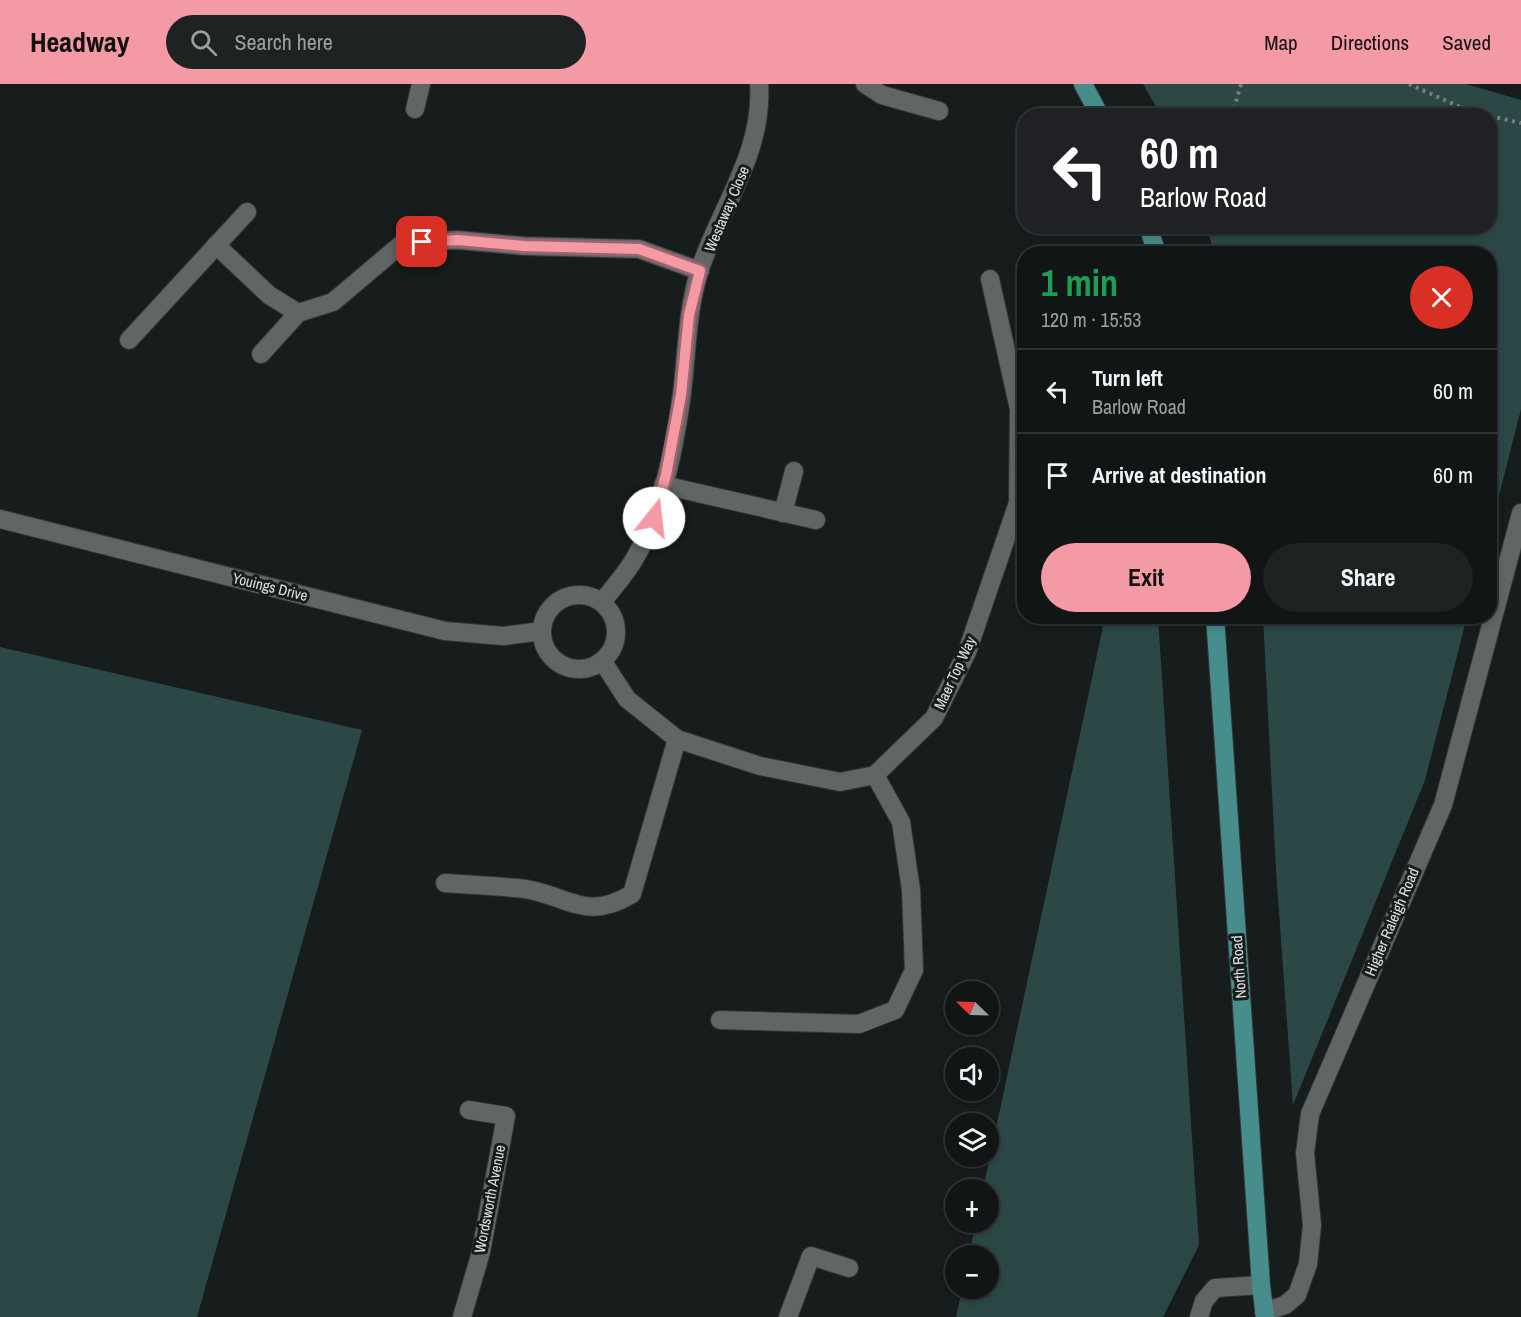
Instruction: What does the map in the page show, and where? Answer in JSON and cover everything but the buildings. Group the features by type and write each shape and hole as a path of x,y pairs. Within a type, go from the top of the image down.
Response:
{"main road":[{"path":"1083,84 1096,108"},
{"name":"North Road","path":"1216,624 1260,1285 1265,1314"}],"street":[{"path":"415,109 421,84"},
{"name":"Westaway Close","path":"602,602 635,558 654,518 681,395 689,315 700,271 749,157 760,104 759,84"},
{"path":"865,84 882,95 939,111"},
{"path":"129,340 247,212"},
{"path":"261,354 298,313 333,302 404,242 458,240 524,246 639,249 700,271"},
{"path":"216,244 269,295 298,313"},
{"name":"Maer Top Way","path":"990,279 1017,400"},
{"path":"783,513 794,471"},
{"path":"663,485 816,520"},
{"name":"Maer Top Way","path":"874,775 934,718 967,652 1017,506"},
{"name":"Higher Raleigh Road","path":"1497,603 1521,513"},
{"name":"Youings Drive","path":"0,519 445,631 503,636 542,631"},
{"path":"587,595 602,602 614,619 616,636 612,651 603,662 575,669 562,665 546,649 542,631 544,617 552,606 563,598 587,595"},
{"name":"Higher Raleigh Road","path":"1265,1314 1285,1305 1297,1295 1308,1264 1312,1225 1305,1154 1310,1114 1443,805 1491,624"},
{"path":"603,662 627,699 677,739 760,765 840,782 874,775 901,822 911,890 914,970 895,1010 860,1024 720,1020"},
{"path":"445,883 527,890 587,908 613,906 632,894 677,739"},
{"name":"Wordsworth Avenue","path":"462,1317 481,1252 506,1116 469,1110"},
{"path":"788,1317 811,1256 849,1268"},
{"path":"1199,1317 1204,1301 1215,1288 1260,1285"}],"path":[{"path":"1234,108 1241,84"},
{"path":"1408,84 1462,108"},
{"path":"1497,118 1521,123"}],"shaded area":[{"path":"1143,84 1466,84 1521,100 1521,409 1497,503 1497,246 1212,246 1209,234 1497,234 1497,108 1157,108"},
{"path":"1104,624 1158,624 1199,1245 1163,1317 956,1317 960,1299 999,1299 999,1245 971,1245 974,1233 999,1233 999,1179 985,1179 988,1167 999,1167 999,1114"},
{"path":"1263,624 1465,624 1425,780 1293,1105 1276,870"},
{"path":"0,647 362,730 197,1317 0,1317"}],"route":[{"path":"422,242 458,240 524,246 639,249 700,271 689,315 681,395 666,475 654,518"}]}
